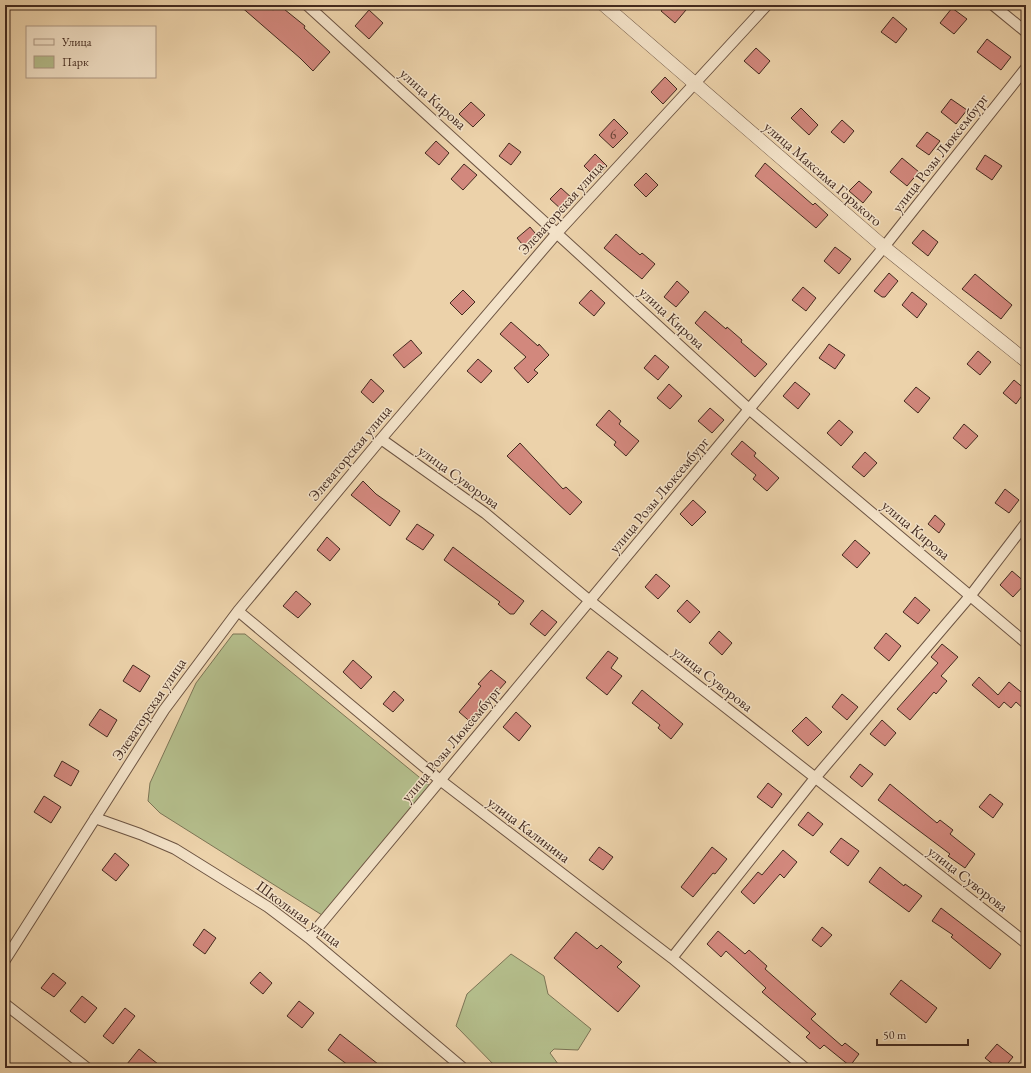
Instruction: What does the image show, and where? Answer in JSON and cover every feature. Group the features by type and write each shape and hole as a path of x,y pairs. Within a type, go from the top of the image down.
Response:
{"street":[{"name":"улица Кирова","path":"307,5 750,410 1026,643"},
{"name":"улица Максима Горького","path":"604,5 884,247 1026,361"},
{"name":"Элеваторская улица","path":"5,960 164,710 238,611 380,439 557,233 695,85 767,5"},
{"path":"994,5 1026,32"},
{"name":"улица Розы Люксембург","path":"309,938 750,410 884,247 1026,68"},
{"name":"улица Суворова","path":"380,439 485,513 590,601 1026,943"},
{"path":"672,958 815,778 971,595 1026,523"},
{"name":"улица Калинина","path":"238,611 440,780 672,958 806,1068"},
{"name":"Школьная улица","path":"95,818 140,834 174,849 268,907 309,938 463,1068"},
{"path":"5,1004 87,1068"}],"green space":[{"path":"233,634 245,634 430,786 322,915 160,813 148,801 150,783 196,683"},
{"path":"511,954 544,976 548,994 591,1029 578,1050 554,1049 550,1053 561,1068 497,1068 456,1026 467,994"}],"building":[{"path":"239,5 267,5 273,10 279,5 305,26 304,28 330,52 313,71"},
{"path":"666,5 680,5 686,10 675,23 661,11"},
{"path":"952,8 967,19 954,34 940,23"},
{"path":"369,10 383,23 369,39 355,26"},
{"path":"893,17 907,29 896,43 881,32"},
{"path":"987,39 1011,57 1001,70 977,52"},
{"path":"756,48 770,61 759,74 744,61"},
{"path":"665,77 677,89 663,104 651,92"},
{"path":"951,99 967,110 956,124 941,112"},
{"path":"471,102 485,115 473,127 459,114"},
{"path":"801,108 818,125 809,135 791,118"},
{"path":"614,119 628,133 613,148 599,135"},
{"path":"842,120 854,131 844,143 831,132"},
{"path":"927,132 940,141 929,155 916,146"},
{"path":"436,141 449,153 439,165 425,153"},
{"path":"509,143 521,152 511,165 499,156"},
{"path":"595,154 607,166 596,178 584,166"},
{"path":"985,155 1002,166 992,180 976,169"},
{"path":"902,158 919,172 907,186 890,172"},
{"path":"765,163 813,205 815,203 828,215 816,228 755,176"},
{"path":"464,164 477,175 463,190 451,179"},
{"path":"646,173 658,185 646,197 634,185"},
{"path":"859,181 872,192 863,203 849,191"},
{"path":"561,188 573,199 562,210 550,199"},
{"path":"530,227 540,239 527,250 517,238"},
{"path":"923,230 938,242 928,256 912,243"},
{"path":"616,234 640,255 642,253 655,264 642,279 604,248"},
{"path":"835,247 851,259 839,274 824,261"},
{"path":"889,273 898,281 885,297 882,297 874,291"},
{"path":"975,274 1012,305 1001,319 962,289"},
{"path":"677,281 689,292 676,307 664,297"},
{"path":"803,287 816,298 806,311 792,300"},
{"path":"463,290 475,302 462,315 450,303"},
{"path":"591,290 605,303 594,316 579,303"},
{"path":"912,292 927,304 917,318 902,305"},
{"path":"705,311 726,329 727,327 742,340 741,342 767,364 755,377 695,323"},
{"path":"511,322 538,346 539,344 549,355 534,370 538,373 528,383 514,368 526,357 500,334"},
{"path":"411,340 422,353 404,368 393,355"},
{"path":"829,344 845,355 835,369 819,358"},
{"path":"978,351 991,362 980,375 967,364"},
{"path":"655,355 669,367 658,380 644,368"},
{"path":"478,359 492,371 481,383 467,371"},
{"path":"371,379 384,391 373,403 361,392"},
{"path":"1014,380 1026,390 1016,404 1003,393"},
{"path":"795,382 810,394 798,409 783,396"},
{"path":"669,384 682,396 670,409 657,398"},
{"path":"916,387 930,398 918,413 904,401"},
{"path":"710,408 724,420 712,433 698,421"},
{"path":"609,410 621,421 619,424 639,441 626,456 614,445 616,442 596,425"},
{"path":"839,420 853,432 841,446 827,433"},
{"path":"964,424 978,436 966,449 953,438"},
{"path":"742,441 756,453 754,456 779,478 767,491 753,479 756,475 731,454"},
{"path":"520,443 563,489 566,487 582,502 570,515 507,456"},
{"path":"865,452 877,463 864,477 852,467"},
{"path":"363,481 376,494 400,511 390,526 351,495"},
{"path":"1005,489 1019,500 1009,513 995,503"},
{"path":"693,500 706,512 692,526 680,514"},
{"path":"935,515 945,524 939,533 928,524"},
{"path":"417,524 434,535 423,550 406,539"},
{"path":"327,537 340,549 330,561 317,550"},
{"path":"855,540 870,553 857,568 842,555"},
{"path":"453,547 524,601 514,614 510,614 498,604 500,602 444,560"},
{"path":"1012,571 1026,583 1013,597 1000,585"},
{"path":"656,574 670,586 658,599 645,587"},
{"path":"296,591 311,604 298,618 283,606"},
{"path":"915,597 930,610 918,624 903,612"},
{"path":"687,600 700,612 690,623 677,611"},
{"path":"542,610 557,622 545,636 530,624"},
{"path":"719,631 732,643 722,655 709,643"},
{"path":"886,633 901,646 889,661 874,648"},
{"path":"942,644 958,657 941,676 947,681 936,694 934,692 910,720 897,709 938,663 931,657"},
{"path":"608,651 618,658 611,668 622,676 607,695 586,678"},
{"path":"353,660 372,677 361,689 343,672"},
{"path":"133,665 150,676 140,692 123,681"},
{"path":"491,670 506,682 484,707 487,709 474,725 459,712 481,686 478,684"},
{"path":"979,677 998,695 1009,682 1026,696 1026,711 1016,702 1011,708 1004,702 999,708 972,685"},
{"path":"642,690 683,724 671,739 658,728 660,725 632,703"},
{"path":"394,691 404,700 393,712 383,704"},
{"path":"842,694 858,707 847,720 832,707"},
{"path":"100,709 117,720 107,737 89,725"},
{"path":"516,712 531,726 519,741 503,727"},
{"path":"806,717 822,732 808,746 792,731"},
{"path":"882,720 896,733 885,746 870,734"},
{"path":"62,761 79,771 71,786 54,776"},
{"path":"860,764 873,774 862,787 850,777"},
{"path":"768,783 782,794 772,808 757,797"},
{"path":"890,784 937,823 940,820 953,830 950,834 975,854 965,868 948,856 950,854 878,800"},
{"path":"990,794 1003,804 993,818 979,807"},
{"path":"44,796 61,807 51,823 34,812"},
{"path":"808,812 823,824 813,836 798,825"},
{"path":"841,838 859,851 848,866 830,852"},
{"path":"599,847 613,857 603,870 589,860"},
{"path":"712,847 727,859 693,897 681,887"},
{"path":"783,850 797,862 784,878 780,874 754,904 741,892 758,872 762,875"},
{"path":"115,853 129,865 116,881 102,870"},
{"path":"880,867 904,886 905,884 922,896 909,912 869,882"},
{"path":"941,908 1001,954 990,969 951,937 953,935 932,921"},
{"path":"822,927 832,935 821,947 812,940"},
{"path":"204,929 216,938 205,954 193,945"},
{"path":"718,931 745,954 749,950 767,966 765,969 816,1014 811,1019 842,1046 845,1043 859,1054 850,1066 824,1045 820,1049 806,1037 810,1033 762,992 766,988 726,951 721,957 707,944"},
{"path":"576,932 597,949 601,945 622,962 617,967 640,986 618,1012 554,958"},
{"path":"260,972 272,983 263,994 250,983"},
{"path":"53,973 66,983 54,997 41,988"},
{"path":"901,980 937,1008 926,1023 890,994"},
{"path":"82,996 97,1008 85,1023 70,1011"},
{"path":"299,1001 314,1013 302,1028 287,1016"},
{"path":"125,1008 135,1016 113,1044 103,1036"},
{"path":"340,1034 383,1068 352,1068 328,1050"},
{"path":"997,1044 1013,1057 1004,1068 998,1068 985,1058"},
{"path":"139,1049 163,1068 132,1068 127,1064"}]}
